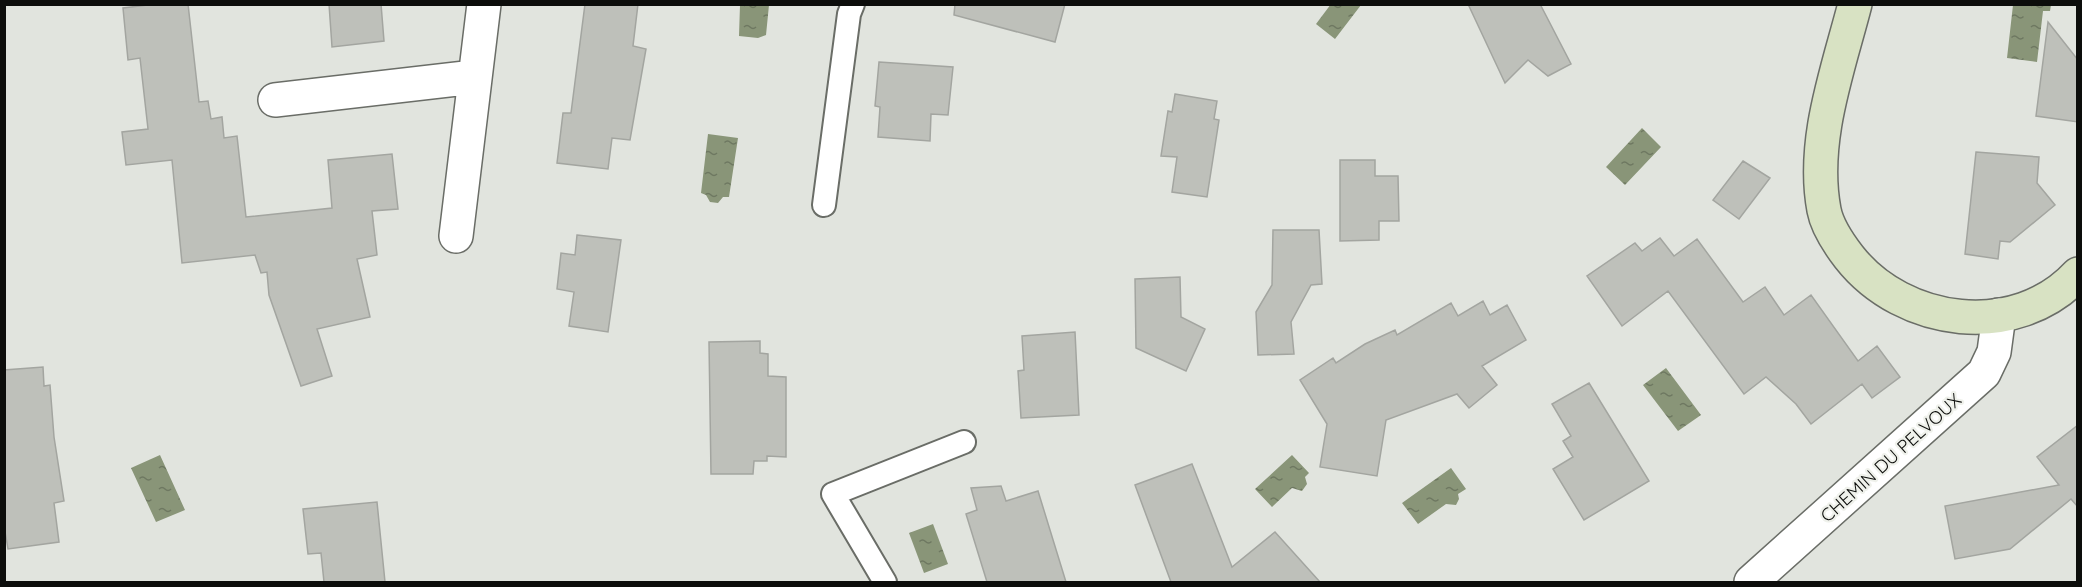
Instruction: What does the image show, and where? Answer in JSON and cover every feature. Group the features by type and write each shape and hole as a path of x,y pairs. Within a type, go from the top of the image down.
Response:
{"street":[{"path":"456,236 484,4"},
{"path":"1855,4 1826,118 1821,164 1824,211 1839,244 1857,268 1887,293 1922,310 1962,317 1999,315 2033,306 2067,285 2078,274"},
{"path":"275,100 474,77"},
{"name":"CHEMIN DU PELVOUX","path":"1751,582 1984,373 1994,352 1999,315"}],"lane":[{"path":"824,205 849,14 853,4"},
{"path":"885,582 833,494 964,442"}],"water":[{"path":"1331,4 1361,5 1335,39 1316,24"},
{"path":"740,5 769,5 766,35 758,38 739,36"},
{"path":"2013,5 2051,5 2050,11 2043,11 2037,62 2007,58"},
{"path":"1642,128 1661,147 1625,185 1606,167"},
{"path":"708,134 738,138 729,197 723,197 718,203 710,202 706,195 701,193"},
{"path":"1666,368 1701,415 1678,431 1643,385"},
{"path":"160,455 185,510 156,522 131,468"},
{"path":"1292,455 1309,473 1305,477 1307,484 1302,491 1292,488 1272,507 1255,489"},
{"path":"1451,468 1466,489 1458,494 1459,499 1456,505 1446,504 1418,524 1402,503"},
{"path":"933,524 948,564 924,573 909,533"}],"building":[{"path":"156,4 188,4 199,102 208,101 211,119 222,117 224,138 237,136 246,217 332,208 328,160 392,154 398,209 372,211 377,255 357,259 370,317 317,329 332,376 301,386 269,295 267,272 261,273 255,255 182,263 172,160 126,165 122,132 148,129 140,58 128,60 123,8"},
{"path":"329,4 381,4 384,41 332,47"},
{"path":"585,4 638,4 633,46 646,49 630,140 612,138 608,169 557,163 563,113 571,113"},
{"path":"955,4 1065,4 1055,42 954,15"},
{"path":"1468,4 1540,4 1571,64 1548,76 1528,60 1505,83"},
{"path":"2048,22 2078,60 2078,122 2036,116"},
{"path":"879,62 953,67 948,115 931,114 930,141 878,137 880,107 875,106"},
{"path":"1175,94 1217,101 1214,119 1219,120 1207,197 1172,192 1177,157 1161,156 1168,111 1172,112"},
{"path":"1976,152 2039,157 2037,183 2055,205 2010,242 2000,241 1998,259 1965,254"},
{"path":"1340,160 1375,160 1375,176 1398,176 1399,221 1379,221 1379,240 1340,241"},
{"path":"1743,161 1770,178 1739,219 1713,200"},
{"path":"1273,230 1319,230 1322,284 1311,285 1291,322 1294,354 1258,355 1256,312 1272,285"},
{"path":"577,235 621,240 608,332 569,326 574,292 557,289 561,253 575,255"},
{"path":"1660,238 1674,256 1697,239 1743,302 1765,287 1784,315 1811,295 1858,361 1877,346 1900,377 1872,398 1862,384 1811,424 1796,404 1766,377 1744,394 1668,291 1622,326 1587,276 1635,243 1642,251"},
{"path":"1180,277 1181,317 1205,329 1186,371 1136,348 1135,279"},
{"path":"1483,301 1490,315 1507,305 1526,340 1482,366 1497,385 1469,408 1457,394 1386,420 1377,476 1320,467 1327,424 1300,380 1333,358 1336,363 1365,344 1395,330 1397,335 1451,303 1458,316"},
{"path":"1075,332 1079,415 1021,418 1018,371 1024,370 1022,336"},
{"path":"760,341 760,353 768,354 768,376 786,377 786,457 767,456 767,461 754,461 753,474 711,474 709,342"},
{"path":"43,367 44,386 50,385 54,437 64,501 54,503 59,542 8,549 4,526 4,370"},
{"path":"1589,383 1649,481 1584,520 1553,469 1573,457 1563,441 1571,436 1552,404"},
{"path":"2078,425 2078,507 2071,499 2010,549 1955,559 1945,506 2059,485 2037,457"},
{"path":"1192,464 1232,567 1275,532 1320,582 1171,582 1135,485"},
{"path":"1001,486 1006,501 1038,491 1066,582 987,582 966,514 977,510 971,488"},
{"path":"377,502 385,582 324,582 321,553 308,554 303,509"}]}
